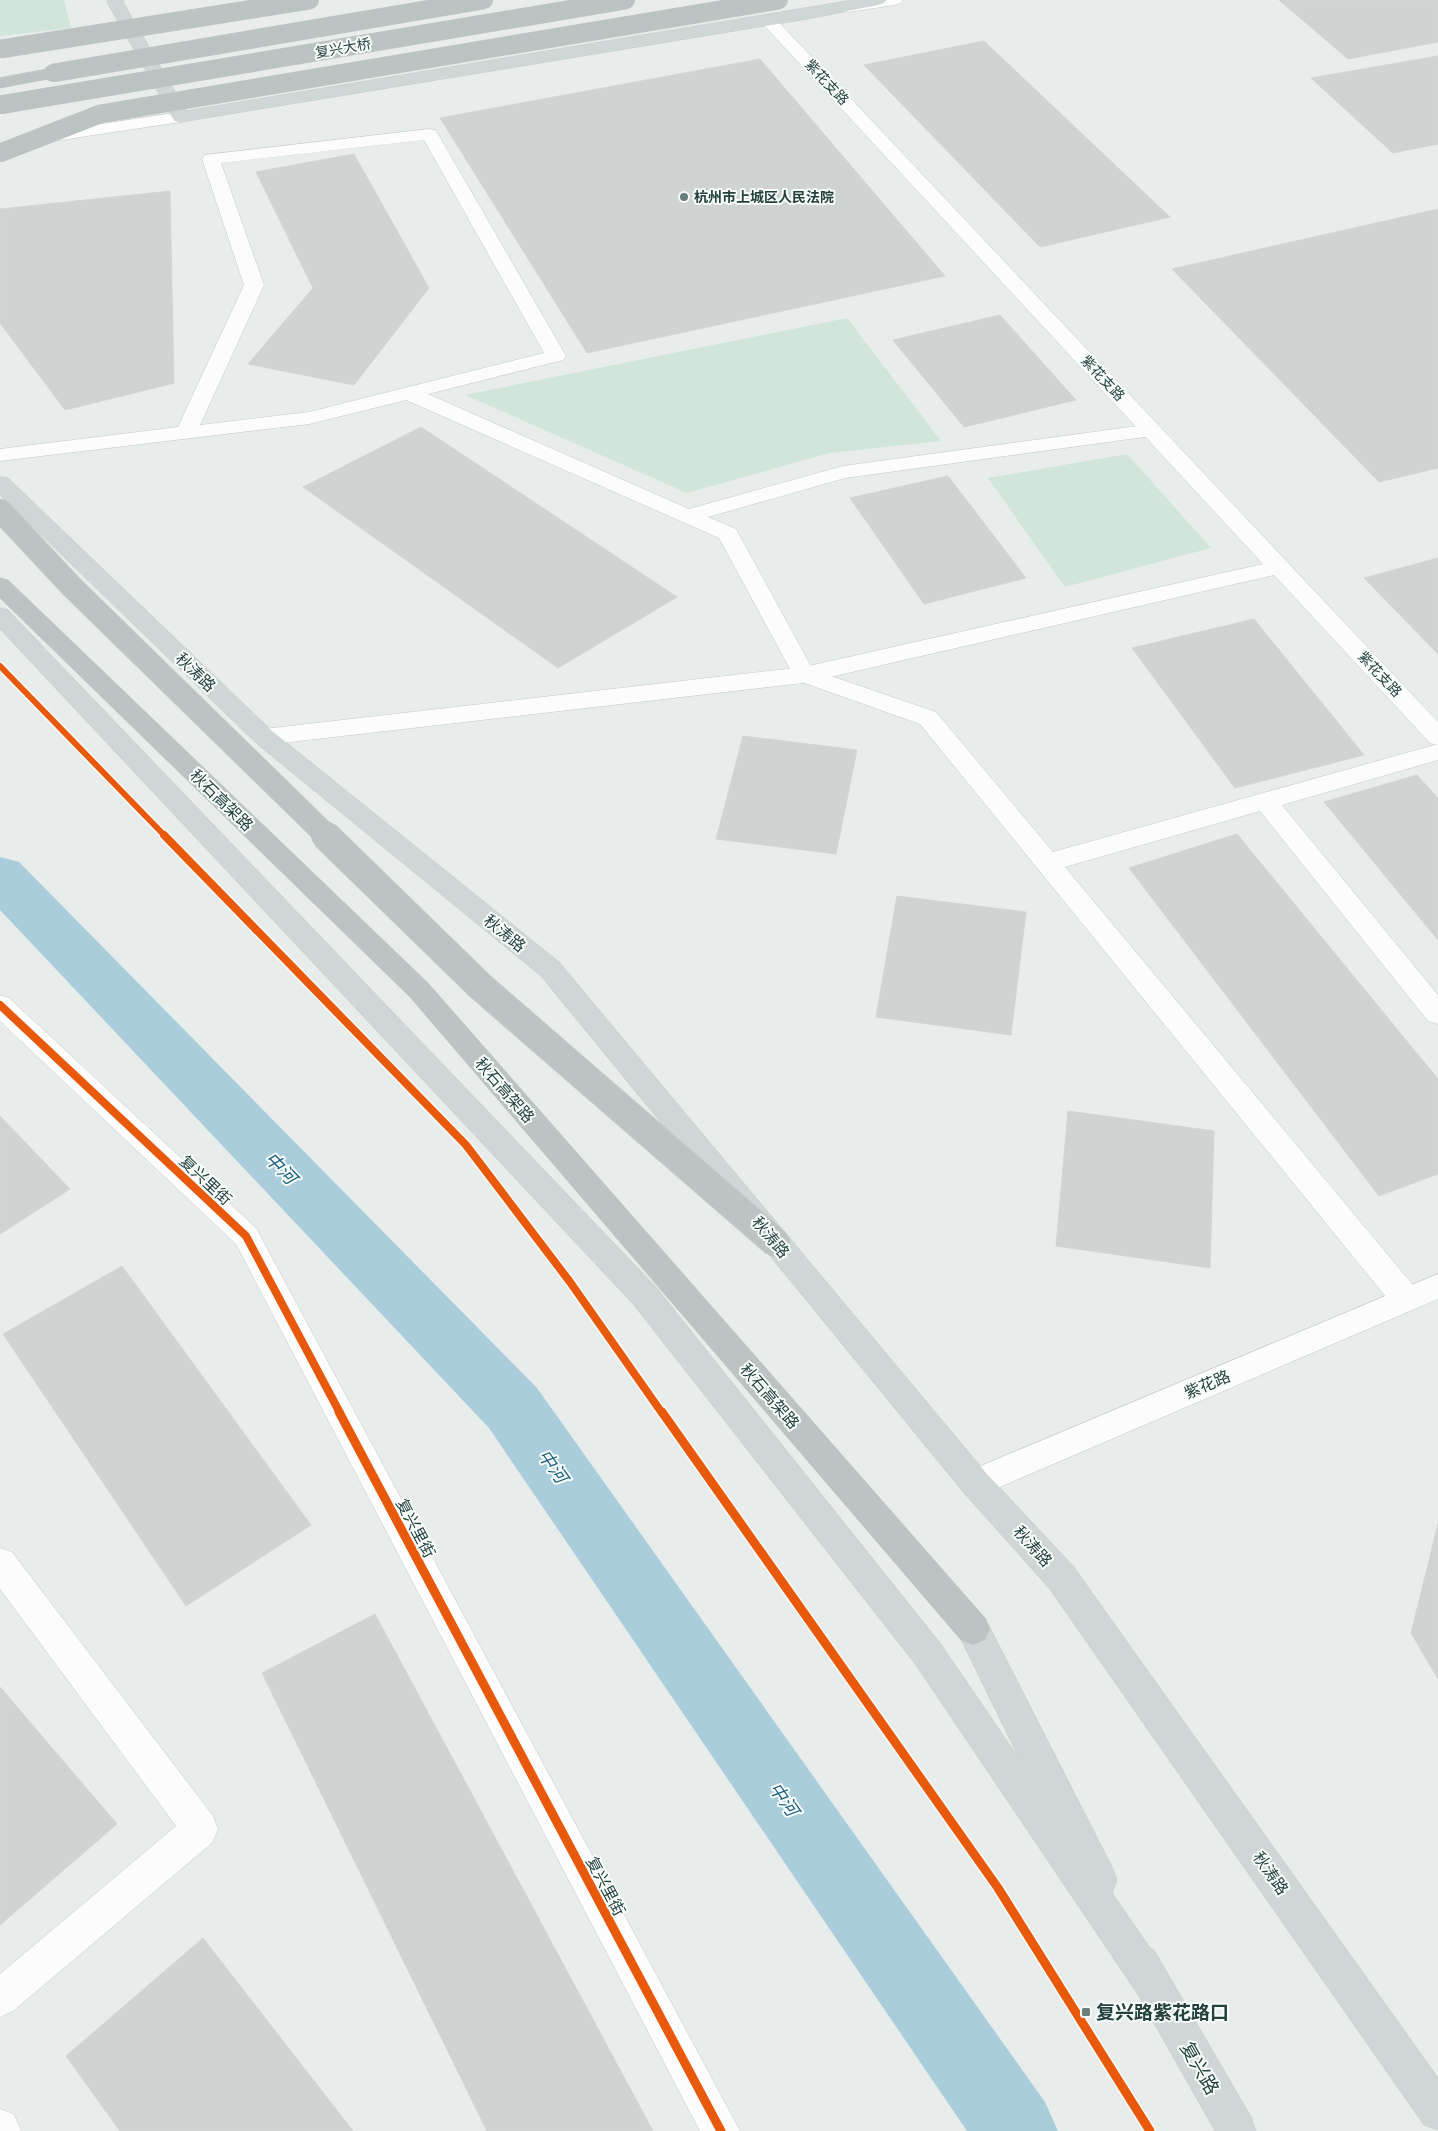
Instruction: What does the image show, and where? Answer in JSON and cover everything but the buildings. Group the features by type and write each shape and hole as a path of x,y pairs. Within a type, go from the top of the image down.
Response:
{"highway":[{"path":"0,49 310,0"},
{"name":"复兴大桥","path":"0,81 53,74 484,0"},
{"name":"复兴大桥","path":"60,95 626,0"},
{"path":"0,153 100,114 779,0"},
{"path":"0,106 60,95"},
{"path":"0,113 60,95"},
{"path":"0,510 72,587 480,986 776,1243"},
{"name":"秋石高架路","path":"0,585 418,990 973,1629"}],"main road":[{"path":"116,0 115,2 181,117 807,14 878,0"},
{"name":"秋涛路","path":"0,483 264,738 550,969 975,1483 1061,1577 1435,2098"},
{"path":"0,615 645,1296 928,1654 1149,1979"},
{"path":"973,1629 1149,1979"},
{"name":"复兴路","path":"1149,1979 1237,2131"}],"street":[{"path":"807,14 895,0"},
{"name":"紫花支路","path":"768,20 1438,737"},
{"path":"0,144 181,117"},
{"path":"0,455 309,418 556,356 429,134 212,159 254,285 186,433"},
{"path":"408,393 728,534 804,675 928,718 1406,1299"},
{"path":"687,516 843,472 1152,430"},
{"path":"264,738 804,675 1279,567"},
{"path":"1047,863 1438,752"},
{"path":"1265,801 1438,1014"},
{"name":"复兴里街","path":"0,1004 246,1236 721,2131"},
{"name":"紫花路","path":"975,1483 1438,1286"},
{"path":"0,1564 200,1829 0,1998"}],"green space":[{"path":"0,0 64,0 71,28 0,36"},
{"path":"847,318 941,441 830,453 687,493 465,395"},
{"path":"1127,454 1211,548 1065,587 988,478"}],"waterway":[{"name":"中河","path":"0,876 513,1408 1016,2131"}],"cycle path":[{"path":"0,666 466,1145 570,1282 998,1888 1150,2131"},
{"path":"0,1005 246,1236 721,2131"}],"place":[{"name":"杭州市上城区人民法院","path":"684,197"},
{"name":"复兴路紫花路口","path":"1086,2012"}]}
